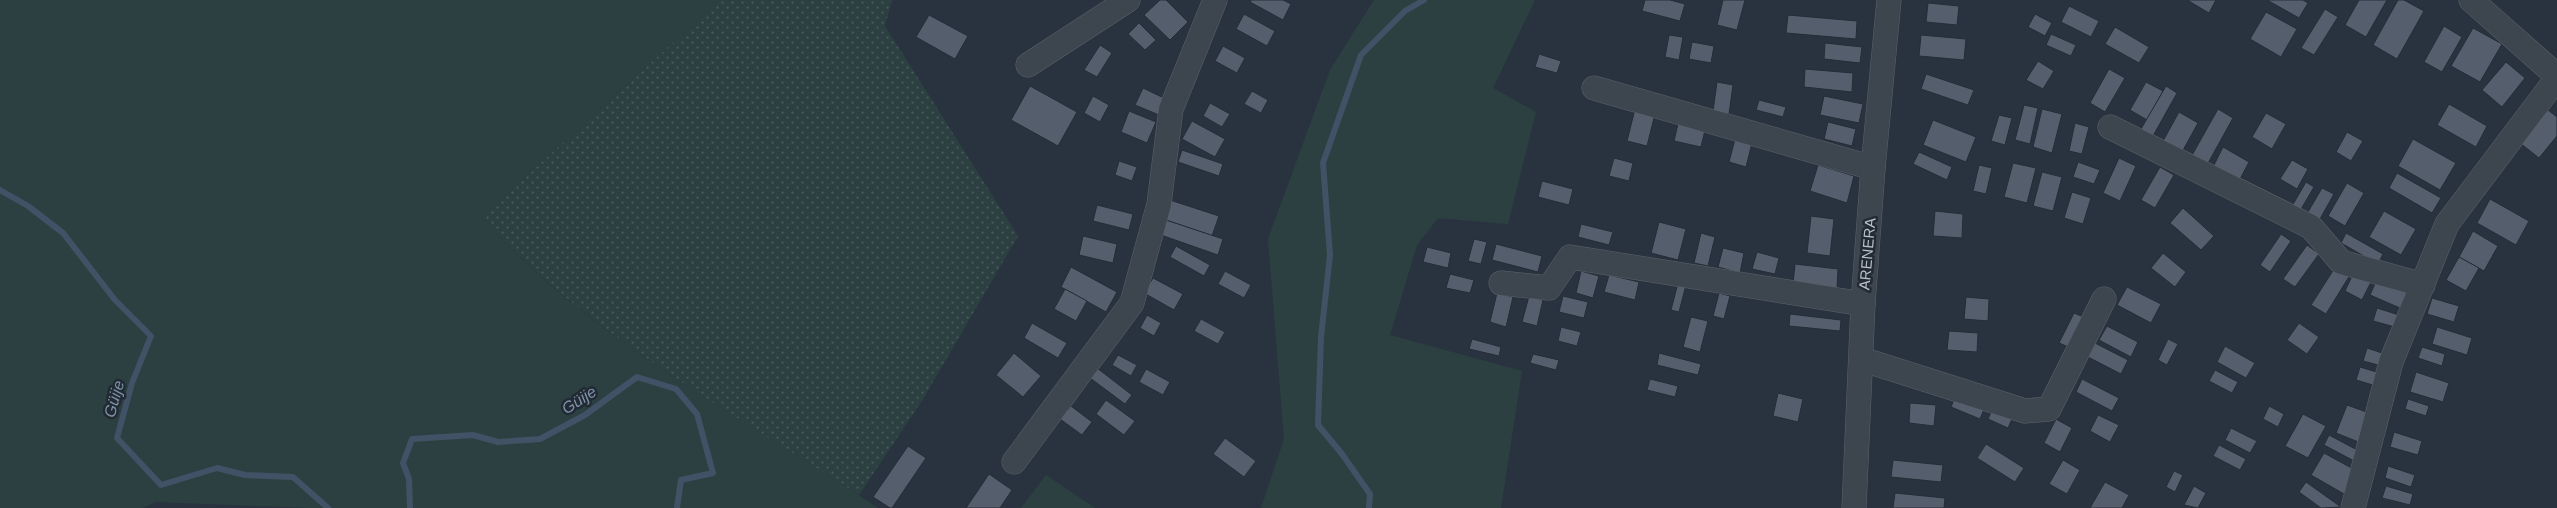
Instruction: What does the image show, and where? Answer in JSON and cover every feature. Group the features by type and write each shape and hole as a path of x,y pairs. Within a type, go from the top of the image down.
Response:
{"street":[{"path":"1028,64 1128,0"},
{"path":"1014,462 1132,303 1159,204 1170,109 1215,0"},
{"name":"ARENERA","path":"1854,508 1863,304 1873,168 1890,0"},
{"path":"2353,508 2391,362 2447,224 2557,77 2471,0"},
{"path":"1594,88 1873,168"},
{"path":"2110,127 2311,227 2341,262 2423,285"},
{"path":"1502,283 1549,288 1570,257 1863,304"},
{"path":"1861,359 2025,411 2049,409 2104,299"}],"green space":[{"path":"0,0 720,0 481,217 523,261 569,301 619,339 722,408 878,508 310,508 155,502 143,508 0,508"},
{"path":"720,0 892,0 885,26 1018,236 923,399 859,495 710,401 612,333 565,297 521,258 481,217"},
{"path":"1374,0 1535,0 1493,88 1536,112 1508,224 1438,218 1417,245 1390,335 1522,371 1501,508 1261,508 1284,439 1268,239 1330,70"},
{"path":"1046,475 1095,508 1021,508"}],"building":[{"path":"1160,0 1166,0 1188,22 1170,40 1144,15"},
{"path":"1251,0 1283,0 1291,4 1283,20 1250,2"},
{"path":"1645,0 1670,0 1685,4 1680,21 1642,11"},
{"path":"1723,0 1745,0 1737,30 1717,25"},
{"path":"2187,0 2216,0 2209,13"},
{"path":"2267,0 2303,0 2308,3 2299,18"},
{"path":"2359,0 2387,0 2366,37 2345,25"},
{"path":"2398,0 2404,0 2424,11 2397,59 2373,45"},
{"path":"1928,3 1959,6 1957,25 1926,22"},
{"path":"2069,6 2099,21 2091,37 2061,22"},
{"path":"2325,9 2338,17 2314,55 2301,48"},
{"path":"2266,12 2297,29 2281,57 2250,39"},
{"path":"1244,14 1275,31 1267,46 1236,29"},
{"path":"2035,14 2052,23 2045,36 2028,27"},
{"path":"929,15 968,36 955,59 916,37"},
{"path":"1788,15 1857,21 1856,39 1786,33"},
{"path":"1139,23 1156,40 1145,50 1128,34"},
{"path":"2444,26 2462,37 2442,72 2424,62"},
{"path":"2115,27 2149,47 2139,63 2105,44"},
{"path":"2473,28 2502,44 2480,82 2451,66"},
{"path":"2051,34 2076,45 2071,56 2046,45"},
{"path":"1669,35 1683,37 1679,60 1665,57"},
{"path":"1921,35 1966,39 1964,60 1919,56"},
{"path":"1692,42 1714,46 1711,63 1689,59"},
{"path":"1825,43 1862,47 1860,63 1824,59"},
{"path":"1100,45 1112,53 1097,77 1084,70"},
{"path":"1223,46 1245,58 1237,73 1215,61"},
{"path":"1539,54 1561,61 1557,73 1535,67"},
{"path":"2038,61 2054,71 2043,89 2026,80"},
{"path":"2506,62 2525,78 2502,107 2482,90"},
{"path":"1805,69 1853,73 1852,92 1804,87"},
{"path":"2109,69 2125,78 2105,112 2090,103"},
{"path":"1926,74 1974,90 1968,105 1921,89"},
{"path":"1717,82 1733,85 1729,114 1713,111"},
{"path":"2146,82 2163,91 2147,120 2130,110"},
{"path":"1030,86 1077,112 1058,146 1011,120"},
{"path":"2166,86 2177,93 2153,136 2141,129"},
{"path":"1143,88 1166,99 1159,115 1135,105"},
{"path":"1252,91 1268,100 1261,113 1244,104"},
{"path":"1093,96 1109,105 1100,122 1084,113"},
{"path":"1824,96 1863,104 1859,123 1820,115"},
{"path":"1759,100 1786,107 1783,117 1756,110"},
{"path":"1210,103 1230,114 1222,127 1203,116"},
{"path":"2449,104 2487,126 2476,147 2437,125"},
{"path":"2024,105 2038,108 2030,144 2015,140"},
{"path":"1635,109 1655,114 1647,146 1627,141"},
{"path":"2042,109 2062,114 2052,153 2033,147"},
{"path":"2218,109 2233,118 2207,165 2191,157"},
{"path":"2548,110 2557,117 2557,136 2539,158 2520,143"},
{"path":"1129,111 1156,122 1147,143 1121,132"},
{"path":"2179,112 2198,123 2182,152 2163,141"},
{"path":"2266,113 2286,124 2272,149 2252,137"},
{"path":"1999,115 2012,118 2005,145 1991,141"},
{"path":"1679,119 1706,126 1701,147 1674,141"},
{"path":"1933,120 1976,137 1966,162 1923,145"},
{"path":"1192,121 1225,139 1215,157 1182,139"},
{"path":"1828,122 1856,129 1852,146 1824,139"},
{"path":"2075,123 2089,127 2082,154 2069,151"},
{"path":"2347,132 2363,141 2351,161 2336,152"},
{"path":"1735,139 1752,143 1746,167 1729,162"},
{"path":"2413,139 2456,163 2440,190 2398,166"},
{"path":"2223,147 2249,162 2238,183 2212,169"},
{"path":"1182,150 1223,164 1219,176 1178,162"},
{"path":"1919,152 1952,167 1947,180 1913,164"},
{"path":"1614,158 1633,163 1629,181 1609,176"},
{"path":"2119,158 2136,166 2120,201 2103,193"},
{"path":"2292,160 2308,169 2297,189 2280,179"},
{"path":"1119,161 1137,167 1132,181 1115,175"},
{"path":"2078,162 2100,170 2094,184 2073,177"},
{"path":"2013,163 2036,168 2027,203 2004,197"},
{"path":"1818,165 1854,176 1847,203 1810,191"},
{"path":"1979,165 1992,168 1986,194 1973,191"},
{"path":"2160,167 2174,175 2155,208 2141,200"},
{"path":"2042,172 2062,177 2053,211 2033,206"},
{"path":"2397,173 2441,198 2432,213 2389,188"},
{"path":"1542,181 1573,189 1569,205 1538,197"},
{"path":"2306,182 2314,187 2300,211 2292,206"},
{"path":"2347,183 2364,193 2345,226 2328,216"},
{"path":"2322,188 2334,194 2320,219 2308,212"},
{"path":"2072,192 2091,198 2083,224 2064,218"},
{"path":"2490,199 2529,221 2516,245 2477,223"},
{"path":"1170,200 1219,216 1212,236 1163,219"},
{"path":"1097,205 1133,214 1129,230 1093,221"},
{"path":"2183,208 2214,236 2201,250 2170,223"},
{"path":"1935,211 1963,214 1962,238 1933,236"},
{"path":"2384,211 2416,229 2401,255 2369,237"},
{"path":"1811,216 1834,219 1830,256 1807,253"},
{"path":"1163,219 1223,239 1218,255 1158,234"},
{"path":"1659,222 1686,229 1678,260 1651,253"},
{"path":"1581,224 1613,232 1609,245 1578,237"},
{"path":"2473,231 2498,246 2484,271 2459,257"},
{"path":"1701,233 1715,237 1708,266 1694,263"},
{"path":"2346,233 2383,254 2378,264 2341,243"},
{"path":"2281,234 2291,241 2270,272 2260,265"},
{"path":"1083,236 1117,244 1113,263 1079,255"},
{"path":"1474,239 1487,242 1481,264 1468,261"},
{"path":"1496,244 1542,256 1538,272 1492,260"},
{"path":"2307,245 2319,254 2295,287 2283,279"},
{"path":"1176,246 1210,265 1204,276 1170,257"},
{"path":"1427,247 1451,253 1448,268 1423,262"},
{"path":"1723,248 1744,253 1740,273 1718,267"},
{"path":"1757,252 1779,258 1775,274 1752,269"},
{"path":"2163,253 2186,272 2175,287 2151,268"},
{"path":"2459,257 2479,268 2466,291 2446,280"},
{"path":"1795,264 1838,269 1837,288 1793,284"},
{"path":"2336,266 2350,275 2326,314 2311,305"},
{"path":"1071,267 1117,292 1106,312 1061,287"},
{"path":"1225,271 1251,285 1244,298 1218,284"},
{"path":"1581,271 1599,276 1593,298 1576,293"},
{"path":"2354,272 2372,280 2362,300 2345,291"},
{"path":"1450,274 1474,280 1470,293 1446,288"},
{"path":"1609,275 1639,282 1635,300 1604,292"},
{"path":"1153,278 1183,294 1174,310 1144,293"},
{"path":"2377,279 2407,293 2400,308 2370,295"},
{"path":"1678,283 1686,285 1679,312 1671,310"},
{"path":"2127,287 2161,304 2151,323 2117,305"},
{"path":"1065,289 1087,301 1076,321 1054,309"},
{"path":"1497,293 1513,297 1506,327 1490,322"},
{"path":"1719,293 1730,296 1724,319 1713,316"},
{"path":"1529,296 1543,300 1537,326 1522,322"},
{"path":"1563,296 1588,302 1584,318 1559,312"},
{"path":"1966,297 1989,299 1988,321 1964,319"},
{"path":"2432,298 2459,306 2454,322 2427,314"},
{"path":"2377,308 2399,315 2395,327 2373,321"},
{"path":"2074,313 2086,318 2071,348 2059,343"},
{"path":"1790,314 1841,320 1840,331 1789,326"},
{"path":"1147,315 1161,323 1154,336 1140,328"},
{"path":"1691,317 1708,321 1700,352 1683,347"},
{"path":"1201,319 1225,332 1218,344 1194,331"},
{"path":"1032,323 1067,343 1058,358 1024,338"},
{"path":"2299,323 2319,337 2307,354 2287,340"},
{"path":"2107,326 2138,342 2131,357 2099,340"},
{"path":"1561,327 1581,332 1577,346 1558,341"},
{"path":"2437,327 2472,338 2467,355 2432,344"},
{"path":"1949,331 1978,333 1977,352 1947,350"},
{"path":"1472,339 1501,347 1499,356 1469,349"},
{"path":"2168,339 2178,344 2167,365 2158,360"},
{"path":"2095,343 2128,360 2121,374 2088,357"},
{"path":"2225,346 2255,363 2246,378 2217,362"},
{"path":"2422,347 2445,354 2442,366 2418,358"},
{"path":"2367,348 2385,354 2382,366 2363,361"},
{"path":"1014,353 1041,376 1023,397 996,375"},
{"path":"1659,353 1701,364 1698,375 1657,365"},
{"path":"1533,354 1559,360 1556,370 1530,363"},
{"path":"1118,355 1137,365 1131,376 1112,365"},
{"path":"2360,367 2380,373 2376,386 2356,380"},
{"path":"1097,368 1132,395 1125,404 1090,378"},
{"path":"1146,369 1170,382 1163,395 1139,382"},
{"path":"2215,370 2238,382 2232,393 2209,381"},
{"path":"2416,372 2449,383 2443,402 2410,392"},
{"path":"1650,379 1678,386 1675,397 1647,390"},
{"path":"2082,379 2119,398 2112,411 2076,392"},
{"path":"1778,393 1803,399 1798,422 1773,416"},
{"path":"1955,397 1984,409 1980,419 1951,407"},
{"path":"2408,399 2429,406 2426,416 2405,409"},
{"path":"1106,400 1135,421 1124,435 1096,414"},
{"path":"1910,403 1936,405 1934,426 1909,423"},
{"path":"2347,405 2372,414 2361,443 2336,433"},
{"path":"1071,406 1092,422 1082,435 1060,419"},
{"path":"2269,406 2284,414 2278,427 2263,419"},
{"path":"1992,410 2012,419 2008,428 1988,419"},
{"path":"2303,414 2326,426 2308,458 2285,446"},
{"path":"2098,415 2119,425 2110,442 2090,431"},
{"path":"2056,419 2072,428 2060,452 2044,443"},
{"path":"2231,428 2257,441 2250,453 2225,440"},
{"path":"2394,432 2422,441 2418,455 2390,447"},
{"path":"2329,435 2361,452 2356,462 2324,445"},
{"path":"1225,438 1256,461 1244,477 1213,454"},
{"path":"1986,444 2024,468 2015,482 1977,458"},
{"path":"2219,445 2246,459 2240,470 2213,456"},
{"path":"908,446 926,458 892,508 890,508 873,497"},
{"path":"2324,453 2357,471 2344,494 2311,475"},
{"path":"1893,460 1943,465 1941,482 1891,477"},
{"path":"2063,460 2080,470 2067,494 2049,484"},
{"path":"2388,466 2415,475 2411,487 2385,478"},
{"path":"2174,471 2183,475 2175,492 2166,487"},
{"path":"989,474 1012,490 1000,508 966,508"},
{"path":"2105,482 2129,495 2122,508 2090,508"},
{"path":"2306,482 2341,507 2321,508 2299,492"},
{"path":"2194,486 2206,493 2198,508 2184,505"},
{"path":"2386,486 2413,494 2410,505 2382,498"},
{"path":"1895,493 1945,498 1944,508 1893,508"}],"waterway":[{"path":"1369,508 1370,494 1342,454 1318,425 1321,337 1330,255 1323,163 1361,55 1405,11 1424,0"},
{"name":"Güije","path":"0,190 28,206 63,233 115,300 151,336 132,383 117,438 161,485 217,468 245,475 293,477 328,508"},
{"name":"Güije","path":"410,508 409,479 403,463 412,439 473,435 498,442 540,439 585,415 637,377 676,389 697,414 713,473 681,480 677,508"}]}
